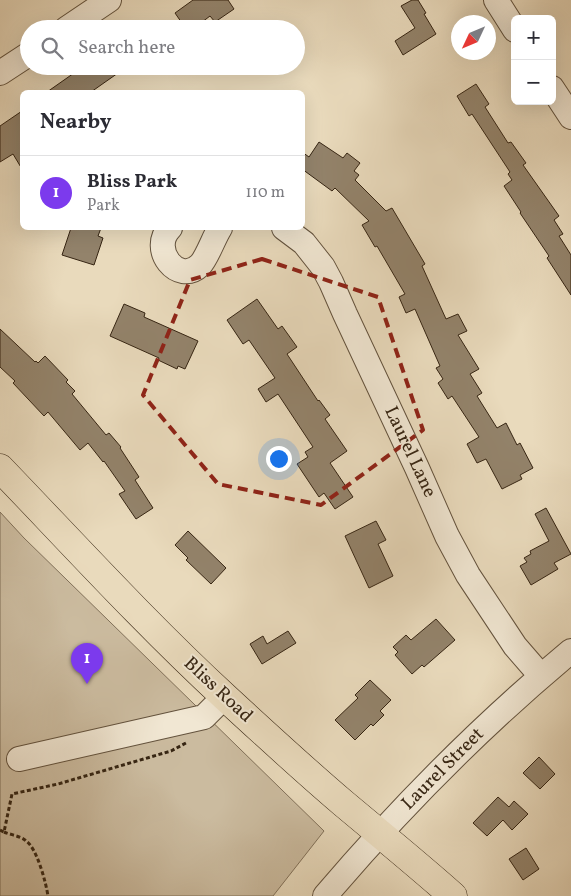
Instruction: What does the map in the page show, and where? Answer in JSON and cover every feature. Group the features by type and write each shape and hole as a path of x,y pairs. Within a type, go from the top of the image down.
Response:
{"main road":[{"name":"Bliss Road","path":"0,468 224,697 453,896"}],"street":[{"path":"79,20 109,0"},
{"path":"496,0 511,24"},
{"path":"0,73 20,60"},
{"path":"556,94 571,117"},
{"path":"168,230 163,238 164,256 173,267 187,271 195,268 202,262 219,230"},
{"name":"Laurel Lane","path":"287,230 304,243 332,282 448,536 468,575 515,646 542,676"},
{"name":"Laurel Street","path":"325,896 354,861 462,750 571,651"},
{"path":"19,759 204,717 224,697"}],"path":[{"path":"48,896 46,883 32,846 26,840 2,831 12,794 58,784 171,751 194,740"}],"highlighted area":[{"path":"262,259 378,297 423,430 321,505 218,484 143,395 190,280"}],"shaded area":[{"path":"0,512 24,538 324,831 273,896 0,896"}],"building":[{"path":"193,0 228,0 234,9 218,20 213,20 210,16 205,20 180,20 175,13"},
{"path":"412,0 418,0 436,34 403,55 395,41 415,28 401,6"},
{"path":"71,75 115,75 94,90 50,90"},
{"path":"476,84 489,104 485,107 508,143 511,142 526,163 523,165 559,216 554,220 563,234 559,236 571,255 571,295 547,258 549,256 504,186 512,180 508,174 510,172 472,114 469,116 457,96"},
{"path":"20,112 20,166 13,154 0,162 0,126"},
{"path":"319,142 343,158 347,153 360,163 354,171 359,175 355,180 386,211 392,208 425,264 422,266 446,319 458,314 467,331 458,335 479,369 470,374 482,393 477,396 497,428 506,423 517,445 520,443 533,468 520,475 522,479 502,489 486,459 477,463 467,444 479,437 452,396 448,399 438,383 443,379 436,368 440,366 415,309 406,313 399,297 405,294 377,246 375,247 362,225 369,221 335,188 332,191 305,171 305,154 309,157"},
{"path":"70,230 100,230 98,236 103,238 94,265 62,255"},
{"path":"257,299 278,329 282,326 297,347 287,354 318,401 330,415 325,419 347,451 330,463 353,497 335,509 324,493 319,497 297,464 308,457 305,452 313,447 278,394 266,402 258,389 275,378 249,340 243,344 227,320"},
{"path":"124,304 145,313 144,317 198,341 185,369 178,366 177,369 158,360 159,358 110,336"},
{"path":"0,329 35,362 38,363 45,356 68,380 66,382 75,391 72,394 106,435 109,433 121,447 139,477 135,480 153,508 136,519 119,494 125,491 104,461 88,443 80,450 48,412 44,416 13,383 15,381 0,367"},
{"path":"546,508 571,554 554,563 558,569 531,585 520,566 527,562 524,558 531,554 530,551 549,541 535,514"},
{"path":"376,521 386,540 378,544 393,576 369,588 345,536"},
{"path":"188,531 226,568 211,584 186,560 188,558 175,545"},
{"path":"436,619 455,640 424,667 422,665 412,674 395,655 398,652 393,647 406,635 411,640"},
{"path":"288,631 296,643 262,664 250,644 263,636 267,644"},
{"path":"370,680 391,700 380,711 384,715 373,726 371,724 355,740 335,720 358,698 355,695"},
{"path":"539,757 555,774 540,789 523,773"},
{"path":"498,797 509,807 514,801 528,814 512,830 503,820 487,836 473,823"},
{"path":"526,848 539,869 523,880 509,859"}],"place":[{"name":"Bliss Park","path":"87,684"}]}
